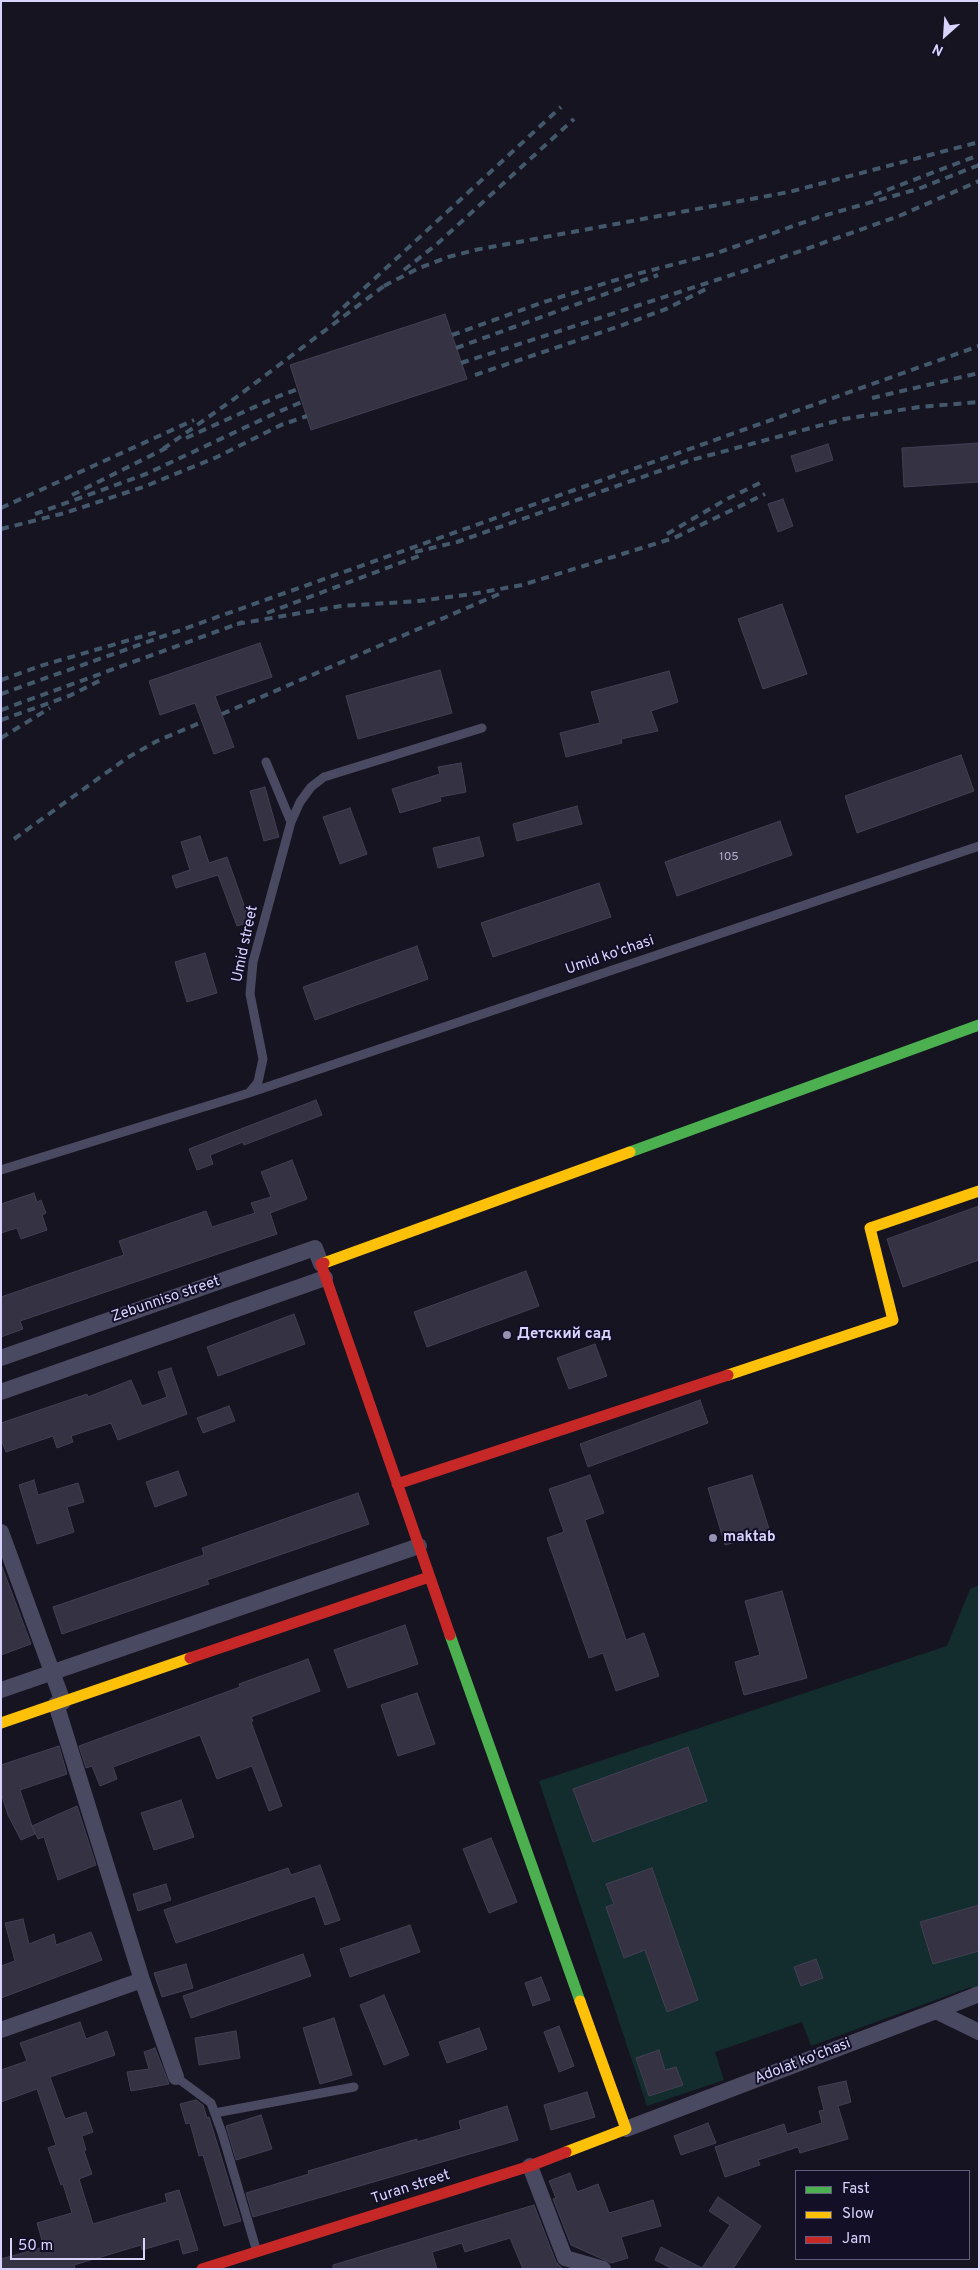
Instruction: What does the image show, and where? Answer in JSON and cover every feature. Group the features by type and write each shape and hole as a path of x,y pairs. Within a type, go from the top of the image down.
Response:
{"street":[{"path":"1,1392 979,1026"},
{"path":"398,1484 893,1320 870,1228 979,1191"},
{"name":"Zebunniso street","path":"1,1358 315,1248 323,1271"},
{"path":"323,1271 429,1577 626,2129"},
{"path":"1,1532 54,1672 59,1703 142,1980 176,2077"},
{"path":"1,1690 419,1546"},
{"path":"1,1722 429,1577"},
{"path":"1,2030 142,1980"},
{"name":"Adolat ko'chasi","path":"626,2129 979,1994"},
{"path":"936,2011 979,2032"},
{"name":"Turan street","path":"202,2269 530,2166 626,2129"},
{"path":"530,2166 566,2263 603,2269"}],"lane":[{"name":"Umid street","path":"249,1093 258,1082 263,1059 250,994 253,962 290,822 300,802 311,788 324,777 482,728"},
{"path":"266,762 290,822"},
{"name":"Umid ko'chasi","path":"249,1093 979,846"},
{"path":"1,1170 249,1093"},
{"path":"176,2077 211,2103 257,2252"},
{"path":"215,2113 354,2086"}],"green space":[{"path":"979,1585 979,2000 971,1987 811,2046 802,2022 715,2052 724,2080 647,2106 539,1781 947,1646 970,1589"}],"building":[{"path":"445,314 467,379 311,430 290,365"},
{"path":"979,443 979,482 904,487 902,448"},
{"path":"828,444 833,460 796,472 791,456"},
{"path":"783,499 793,526 778,532 768,504"},
{"path":"782,604 807,674 763,689 738,619"},
{"path":"260,643 272,677 215,696 234,747 214,754 195,703 160,715 149,681"},
{"path":"440,670 452,713 358,739 346,696"},
{"path":"669,671 678,702 651,711 658,731 621,739 622,743 566,757 560,733 600,723 591,692"},
{"path":"961,755 974,791 857,833 845,796"},
{"path":"461,763 466,792 440,797 441,801 400,813 392,789 440,774 438,767"},
{"path":"265,787 279,837 264,841 250,791"},
{"path":"577,806 582,824 517,841 513,824"},
{"path":"350,808 367,854 340,864 323,817"},
{"path":"780,821 792,855 677,896 665,862"},
{"path":"200,836 209,863 227,857 250,922 237,926 218,875 176,888 172,876 190,870 181,842"},
{"path":"479,837 484,856 438,868 433,848"},
{"path":"599,883 611,917 493,957 481,923"},
{"path":"417,946 428,979 315,1020 303,987"},
{"path":"205,953 217,993 187,1002 175,962"},
{"path":"316,1100 322,1115 244,1145 243,1142 210,1155 213,1164 197,1170 189,1149"},
{"path":"292,1160 307,1199 270,1213 277,1234 20,1321 23,1329 1,1337 1,1297 124,1255 119,1241 206,1211 212,1227 255,1213 251,1203 271,1197 261,1172"},
{"path":"34,1193 37,1202 41,1200 46,1213 42,1215 47,1230 21,1239 17,1228 1,1233 1,1204"},
{"path":"979,1206 979,1260 903,1287 887,1239"},
{"path":"526,1271 539,1306 427,1347 414,1312"},
{"path":"294,1314 305,1344 218,1376 207,1347"},
{"path":"595,1344 607,1376 569,1389 557,1358"},
{"path":"171,1368 187,1414 118,1440 111,1423 71,1436 73,1442 57,1448 53,1436 6,1452 1,1439 1,1423 87,1394 88,1397 131,1380 142,1406 167,1397 158,1372"},
{"path":"700,1400 708,1423 588,1467 580,1444"},
{"path":"229,1406 235,1421 203,1433 197,1418"},
{"path":"178,1471 187,1495 155,1507 146,1482"},
{"path":"590,1475 604,1513 585,1520 626,1640 644,1633 659,1676 616,1691 603,1653 589,1658 547,1538 564,1532 549,1489"},
{"path":"752,1475 770,1532 725,1545 708,1488"},
{"path":"34,1480 38,1495 78,1483 84,1502 67,1507 74,1532 37,1544 19,1485"},
{"path":"358,1493 369,1524 207,1580 209,1584 62,1634 53,1607 204,1555 202,1548"},
{"path":"1,1564 31,1644 1,1655"},
{"path":"782,1591 807,1678 744,1695 735,1662 760,1655 745,1601"},
{"path":"405,1625 418,1664 348,1688 334,1650"},
{"path":"308,1659 320,1691 251,1717 253,1721 251,1722 282,1806 269,1811 252,1766 217,1779 200,1735 113,1767 117,1779 100,1786 92,1766 86,1768 79,1746 240,1687 239,1684"},
{"path":"417,1693 435,1744 398,1756 381,1705"},
{"path":"59,1746 67,1774 20,1790 35,1834 21,1840 8,1815 1,1793 1,1765"},
{"path":"688,1747 707,1801 593,1842 573,1789"},
{"path":"181,1800 194,1837 154,1850 141,1813"},
{"path":"77,1806 96,1865 58,1880 44,1837 38,1839 32,1826"},
{"path":"491,1838 517,1902 489,1913 463,1849"},
{"path":"320,1865 340,1920 325,1925 315,1896 176,1943 164,1910 288,1868 291,1875"},
{"path":"652,1868 698,2000 667,2012 645,1950 624,1958 606,1907 614,1904 606,1884"},
{"path":"166,1884 171,1900 138,1911 133,1894"},
{"path":"979,1905 979,1951 933,1964 920,1922"},
{"path":"23,1919 29,1944 54,1934 56,1945 91,1932 102,1960 1,1998 1,1966 15,1961 5,1923"},
{"path":"410,1925 420,1952 350,1977 340,1949"},
{"path":"303,1954 311,1976 191,2018 183,1996"},
{"path":"816,1959 823,1978 801,1986 794,1967"},
{"path":"186,1964 193,1988 162,1997 154,1973"},
{"path":"541,1977 550,2000 533,2006 525,1983"},
{"path":"384,1995 409,2055 384,2065 360,2005"},
{"path":"334,2018 352,2075 320,2084 303,2028"},
{"path":"80,2022 86,2039 107,2031 115,2055 50,2077 65,2119 86,2112 93,2132 82,2136 86,2150 84,2151 92,2174 79,2179 93,2224 167,2202 165,2194 179,2190 198,2250 183,2254 179,2239 142,2250 141,2245 74,2265 75,2269 1,2269 1,2259 44,2247 37,2223 72,2213 63,2184 61,2185 48,2148 56,2145 37,2089 1,2102 1,2070 27,2061 20,2043"},
{"path":"559,2026 574,2066 559,2072 544,2032"},
{"path":"479,2028 487,2049 447,2063 439,2042"},
{"path":"236,2031 240,2058 199,2065 195,2038"},
{"path":"155,2048 169,2084 131,2091 127,2072 149,2069 144,2052"},
{"path":"659,2050 665,2070 676,2067 683,2085 649,2096 636,2058"},
{"path":"846,2081 851,2102 838,2106 848,2139 800,2153 798,2147 758,2160 760,2165 725,2177 715,2147 784,2124 787,2134 822,2123 819,2111 824,2110 818,2087"},
{"path":"587,2092 595,2117 551,2130 544,2105"},
{"path":"196,2100 203,2105 207,2118 209,2117 241,2221 224,2226 203,2155 199,2156 190,2123 186,2124 180,2104"},
{"path":"507,2106 518,2140 253,2217 246,2193 309,2174 308,2171 417,2139 417,2142 461,2129 459,2121"},
{"path":"261,2115 272,2149 236,2160 226,2126"},
{"path":"708,2123 716,2143 681,2155 674,2136"},
{"path":"570,2173 577,2192 598,2184 609,2213 653,2200 661,2226 621,2237 628,2258 611,2263 571,2245 553,2199 556,2198 549,2181"},
{"path":"718,2197 761,2226 733,2269 673,2269 655,2260 661,2247 702,2268 730,2225 709,2211"},
{"path":"534,2205 556,2262 563,2269 523,2269 510,2238 465,2252 462,2243 432,2252 437,2269 333,2269 333,2265"}],"railway":[{"path":"333,317 561,107"},
{"path":"404,270 437,244 574,119"},
{"path":"384,286 417,269 448,257 475,250 789,192 979,142"},
{"path":"874,195 979,155"},
{"path":"452,335 544,302 629,276 714,254 819,217 918,189 979,165"},
{"path":"461,363 744,271 899,216 979,181"},
{"path":"456,348 658,275"},
{"path":"163,449 234,399 388,283"},
{"path":"475,375 666,309 708,288"},
{"path":"1,694 979,346"},
{"path":"872,398 979,373"},
{"path":"186,438 298,389"},
{"path":"35,514 146,474 302,402"},
{"path":"415,552 457,542 688,461 844,419 919,407 979,402"},
{"path":"1,529 65,513 146,486 217,457 281,425 307,416"},
{"path":"1,508 194,420"},
{"path":"72,495 168,447"},
{"path":"667,534 725,500 760,483"},
{"path":"237,624 341,606 419,601 522,585 674,538 765,494"},
{"path":"267,613 424,554"},
{"path":"222,714 499,594"},
{"path":"1,710 243,622"},
{"path":"1,680 40,666 157,632"},
{"path":"1,720 69,696 103,679"},
{"path":"1,738 50,708"},
{"path":"14,839 127,758 157,741 202,722"}],"traffic: fast":[{"path":"630,1152 979,1025"},
{"path":"450,1635 580,2001"}],"traffic: slow":[{"path":"324,1263 630,1152"},
{"path":"728,1375 893,1320 870,1228 979,1191"},
{"path":"1,1723 190,1658"},
{"path":"566,2152 626,2129 580,2001"}],"traffic: jam":[{"path":"324,1263 321,1264 450,1635"},
{"path":"397,1484 728,1375"},
{"path":"190,1658 429,1577"},
{"path":"202,2269 530,2166 566,2152"}],"place":[{"name":"Детский сад","path":"507,1335"},
{"name":"maktab","path":"713,1538"}]}
